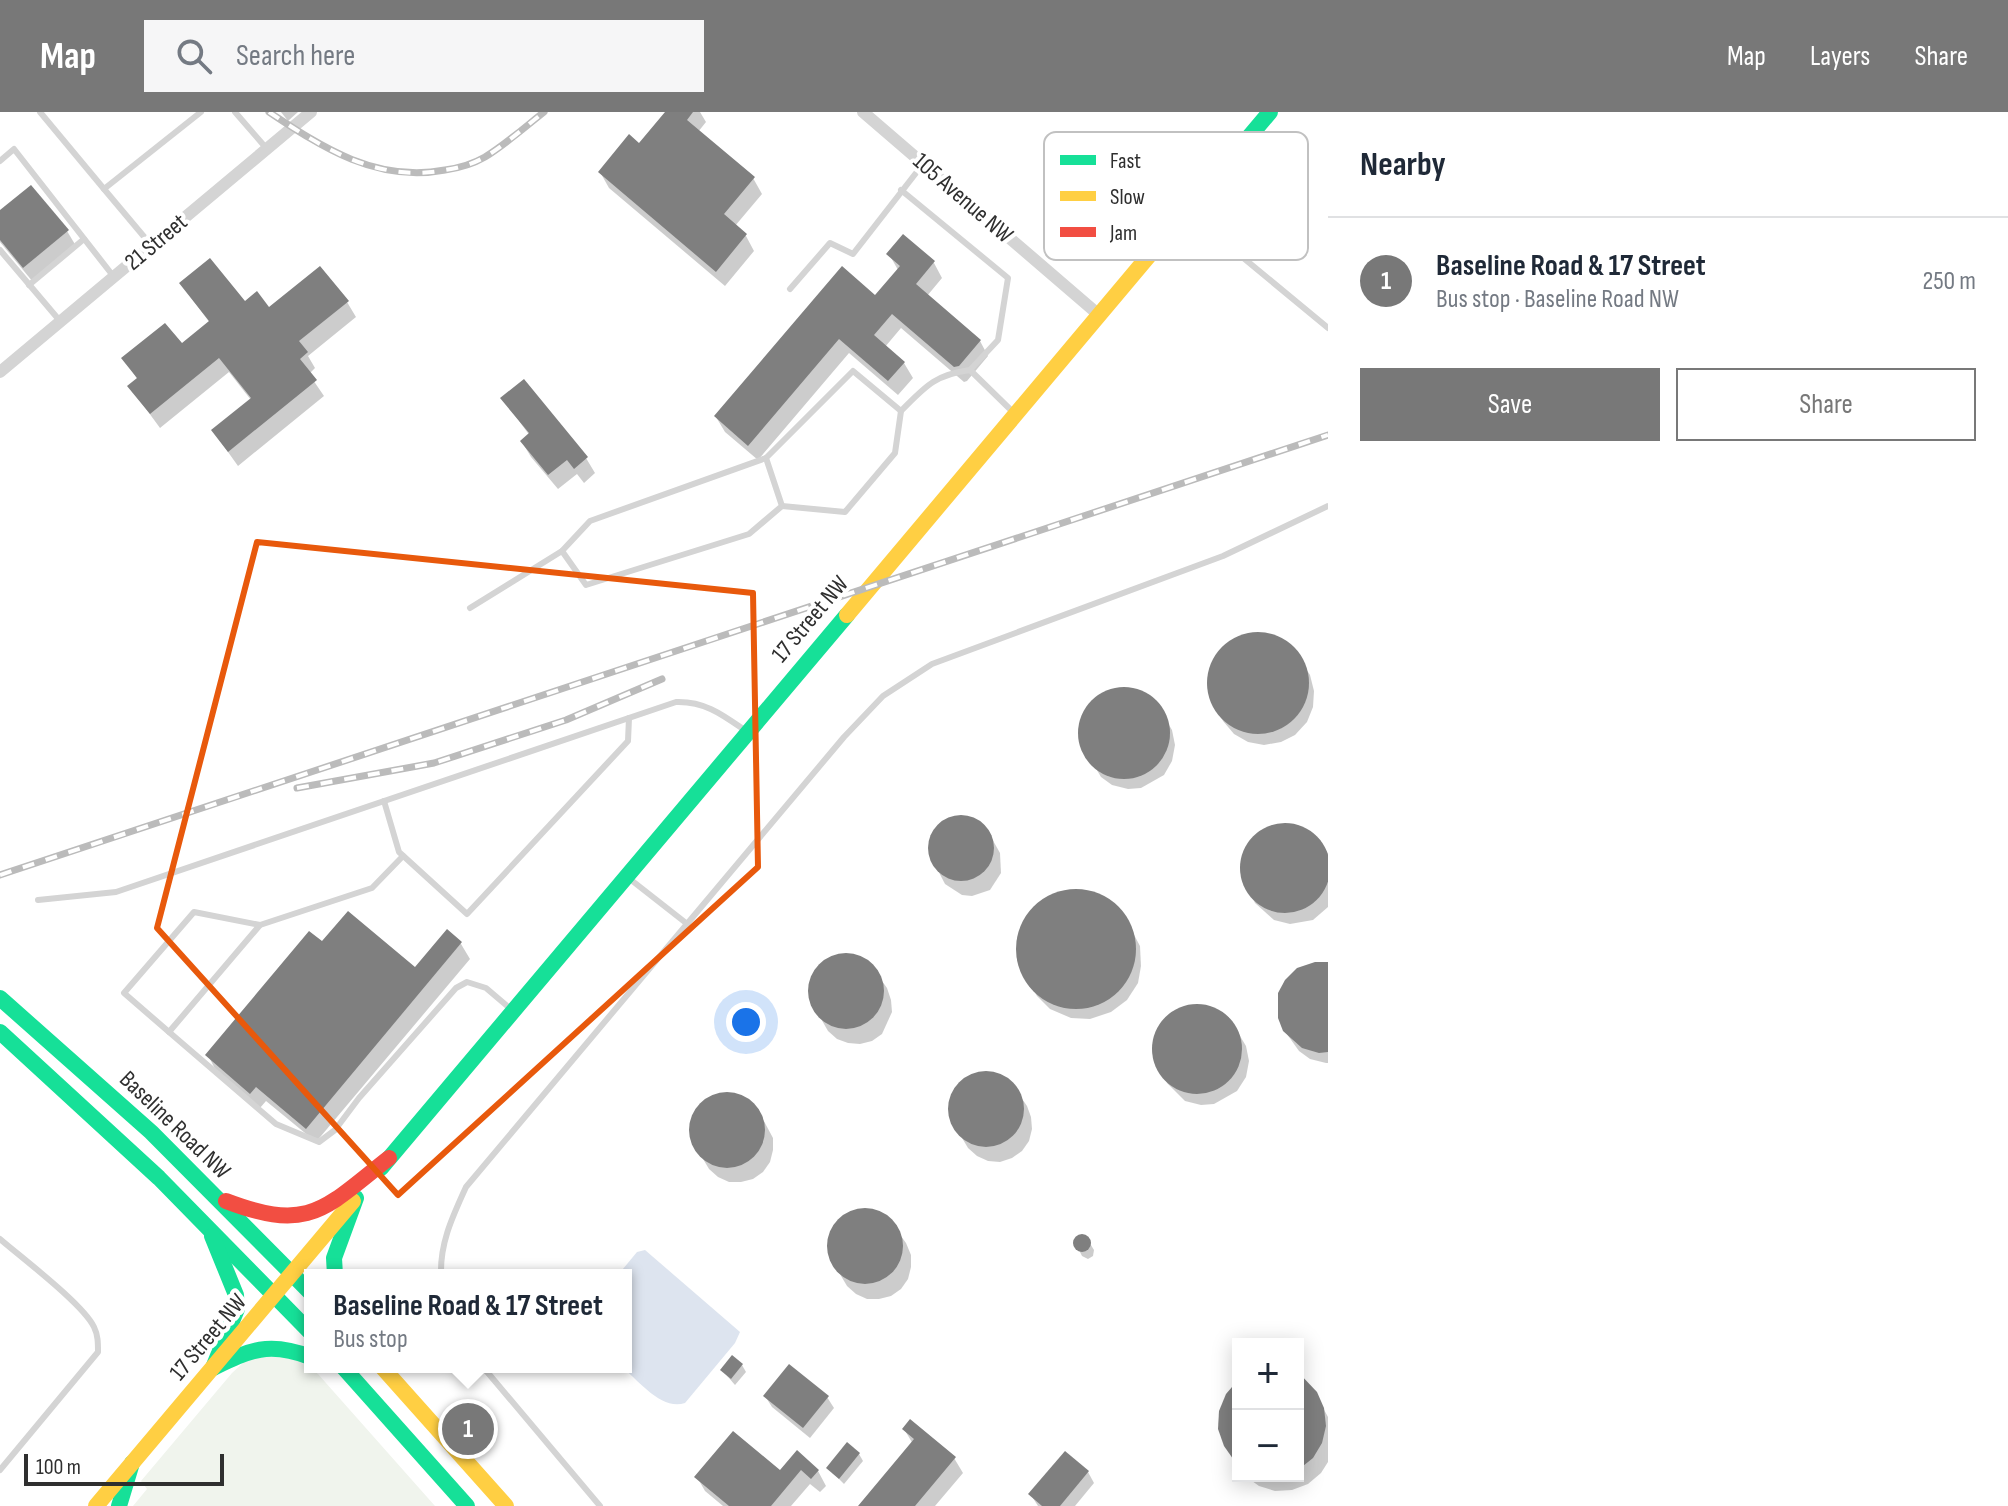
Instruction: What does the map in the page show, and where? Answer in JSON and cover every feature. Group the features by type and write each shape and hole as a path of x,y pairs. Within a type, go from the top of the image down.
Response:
{"main road":[{"name":"17 Street NW","path":"1253,132 1270,112"},
{"name":"17 Street NW","path":"96,1506 1145,260"},
{"name":"Baseline Road NW","path":"0,998 151,1132 304,1286"},
{"name":"Baseline Road NW","path":"0,1032 206,1224 304,1326"},
{"path":"214,1195 269,1217 306,1217 323,1208 389,1158"},
{"path":"335,1269 334,1258 356,1198"},
{"path":"206,1224 236,1295 237,1309 213,1368"},
{"path":"213,1368 263,1346 289,1348 304,1354"},
{"path":"346,1373 467,1506"},
{"path":"390,1373 506,1506"},
{"path":"119,1506 132,1463"},
{"path":"449,1485 458,1506"}],"street":[{"name":"21 Street","path":"0,372 311,112"},
{"name":"105 Avenue NW","path":"863,112 1099,315"}],"lane":[{"path":"40,112 152,246"},
{"path":"104,189 201,112"},
{"path":"235,112 267,149"},
{"path":"0,161 14,149 114,277"},
{"path":"790,289 830,243 853,254 923,164"},
{"path":"562,551 586,585 749,534 782,506 845,512 895,453 901,411 932,380 949,373 970,370 998,340 1008,278 901,190"},
{"path":"29,285 84,239"},
{"path":"0,250 60,321"},
{"path":"1245,260 1328,328"},
{"path":"970,370 1015,414"},
{"path":"470,608 562,551 590,521 766,458 853,371 901,411"},
{"path":"766,458 782,506"},
{"path":"441,1269 440,1257 447,1229 466,1187 686,923 844,737 883,696 932,664 1223,556 1328,506"},
{"path":"38,900 116,892 676,702 712,708 747,732"},
{"path":"384,801 399,852 467,914 628,741 629,718"},
{"path":"403,856 372,888 260,925 194,912 124,993 276,1124 319,1142 335,1130 359,1098 456,988 467,982 486,988 514,1011"},
{"path":"626,876 686,923"},
{"path":"169,1032 260,925"},
{"path":"0,1239 80,1309 93,1324 98,1339 98,1352 0,1470"},
{"path":"488,1373 600,1506"}],"highlighted area":[{"path":"257,542 753,593 758,867 398,1195 157,928"}],"shaded area":[{"path":"645,1250 740,1332 735,1343 685,1403 668,1403 659,1399 628,1373 632,1373 632,1269 623,1269 637,1252"},
{"path":"267,1353 296,1359 304,1364 304,1373 318,1374 435,1506 133,1506 147,1489 141,1481 244,1362"}],"building":[{"path":"665,112 693,112 687,120 755,177 724,214 747,234 716,272 598,172 629,134 639,143"},
{"path":"31,185 69,230 23,268 0,240 0,210"},
{"path":"903,234 935,261 916,284 981,340 959,366 954,367 892,314 874,335 905,362 888,381 839,339 748,446 714,416 842,266 875,295 900,266 886,254"},
{"path":"210,258 245,301 257,291 269,307 320,266 349,301 299,341 308,352 300,359 317,380 228,452 211,430 251,398 219,358 150,414 127,386 137,378 121,358 165,323 182,343 209,321 179,283"},
{"path":"524,379 588,457 574,469 567,460 548,475 520,441 529,433 500,398"},
{"path":"1258,632 1278,636 1294,647 1305,663 1309,683 1305,703 1294,719 1278,730 1258,734 1238,730 1222,719 1211,703 1207,683 1211,663 1222,647 1238,636"},
{"path":"1124,687 1141,691 1156,701 1166,716 1170,733 1166,750 1156,765 1141,775 1124,779 1107,775 1092,765 1082,750 1078,733 1082,716 1092,701 1107,691"},
{"path":"954,815 968,815 980,820 989,829 994,848 992,861 985,872 968,881 954,881 942,876 933,867 928,855 928,841 933,829 942,820"},
{"path":"1285,823 1302,826 1317,836 1327,851 1330,868 1327,885 1317,900 1302,910 1285,913 1268,910 1253,900 1243,885 1240,868 1243,851 1253,836 1268,826"},
{"path":"1076,889 1099,894 1118,907 1131,926 1136,949 1131,972 1118,991 1099,1004 1076,1009 1053,1004 1034,991 1021,972 1016,949 1021,926 1034,907 1053,894"},
{"path":"348,911 415,967 447,929 462,942 306,1129 256,1087 250,1094 205,1055 309,931 322,941"},
{"path":"846,953 861,956 873,964 881,976 884,991 881,1006 873,1018 861,1026 846,1029 831,1026 819,1018 811,1006 808,991 811,976 819,964 831,956"},
{"path":"1315,962 1328,962 1328,1052 1319,1053 1302,1048 1283,1031 1278,1018 1278,993 1285,980 1297,968"},
{"path":"1188,1004 1206,1004 1222,1011 1235,1024 1242,1040 1242,1058 1235,1074 1222,1087 1206,1094 1188,1094 1172,1087 1159,1074 1152,1058 1152,1040 1159,1024 1172,1011"},
{"path":"986,1071 1001,1074 1013,1082 1021,1094 1024,1109 1021,1124 1013,1136 1001,1144 986,1147 971,1144 959,1136 951,1124 948,1109 951,1094 959,1082 971,1074"},
{"path":"727,1092 742,1095 754,1103 762,1115 765,1130 762,1145 754,1157 742,1165 727,1168 712,1165 700,1157 692,1145 689,1130 692,1115 700,1103 712,1095"},
{"path":"865,1208 880,1211 892,1219 900,1231 903,1246 900,1261 892,1273 880,1281 865,1284 850,1281 838,1273 830,1261 827,1246 830,1231 838,1219 850,1211"},
{"path":"1078,1234 1086,1234 1091,1243 1089,1250 1078,1252 1073,1247 1073,1239"},
{"path":"732,1355 743,1364 731,1379 720,1370"},
{"path":"789,1364 829,1396 803,1428 763,1396"},
{"path":"1304,1378 1317,1392 1324,1408 1326,1426 1322,1443 1313,1458 1304,1465"},
{"path":"1232,1387 1232,1457 1218,1429 1219,1411"},
{"path":"910,1419 956,1457 915,1506 858,1506 914,1439 902,1429"},
{"path":"733,1431 780,1470 797,1450 819,1470 811,1479 801,1470 771,1506 729,1506 694,1477"},
{"path":"847,1442 860,1453 839,1479 826,1468"},
{"path":"1065,1451 1089,1471 1060,1506 1042,1506 1028,1494"}],"railway":[{"path":"269,112 330,150 352,159 374,167 420,173 471,164 500,147 544,112"},
{"path":"0,875 1328,435"},
{"path":"297,788 434,763 566,720 662,679"}],"traffic: fast":[{"path":"1253,132 1270,112"},
{"path":"381,1168 847,615"},
{"path":"0,998 151,1132 304,1286"},
{"path":"0,1032 159,1178 304,1326"},
{"path":"335,1269 334,1258 356,1198"},
{"path":"212,1236 236,1295 237,1309 213,1368"},
{"path":"213,1368 260,1350 283,1349 304,1355"},
{"path":"348,1373 467,1506"},
{"path":"119,1506 132,1463"}],"traffic: slow":[{"path":"847,615 1145,260"},
{"path":"96,1506 353,1201"},
{"path":"387,1373 506,1506"}],"traffic: jam":[{"path":"226,1201 278,1215 315,1211 348,1191 389,1158"}],"place":[{"name":"Baseline Road & 17 Street","path":"468,1429"}]}
